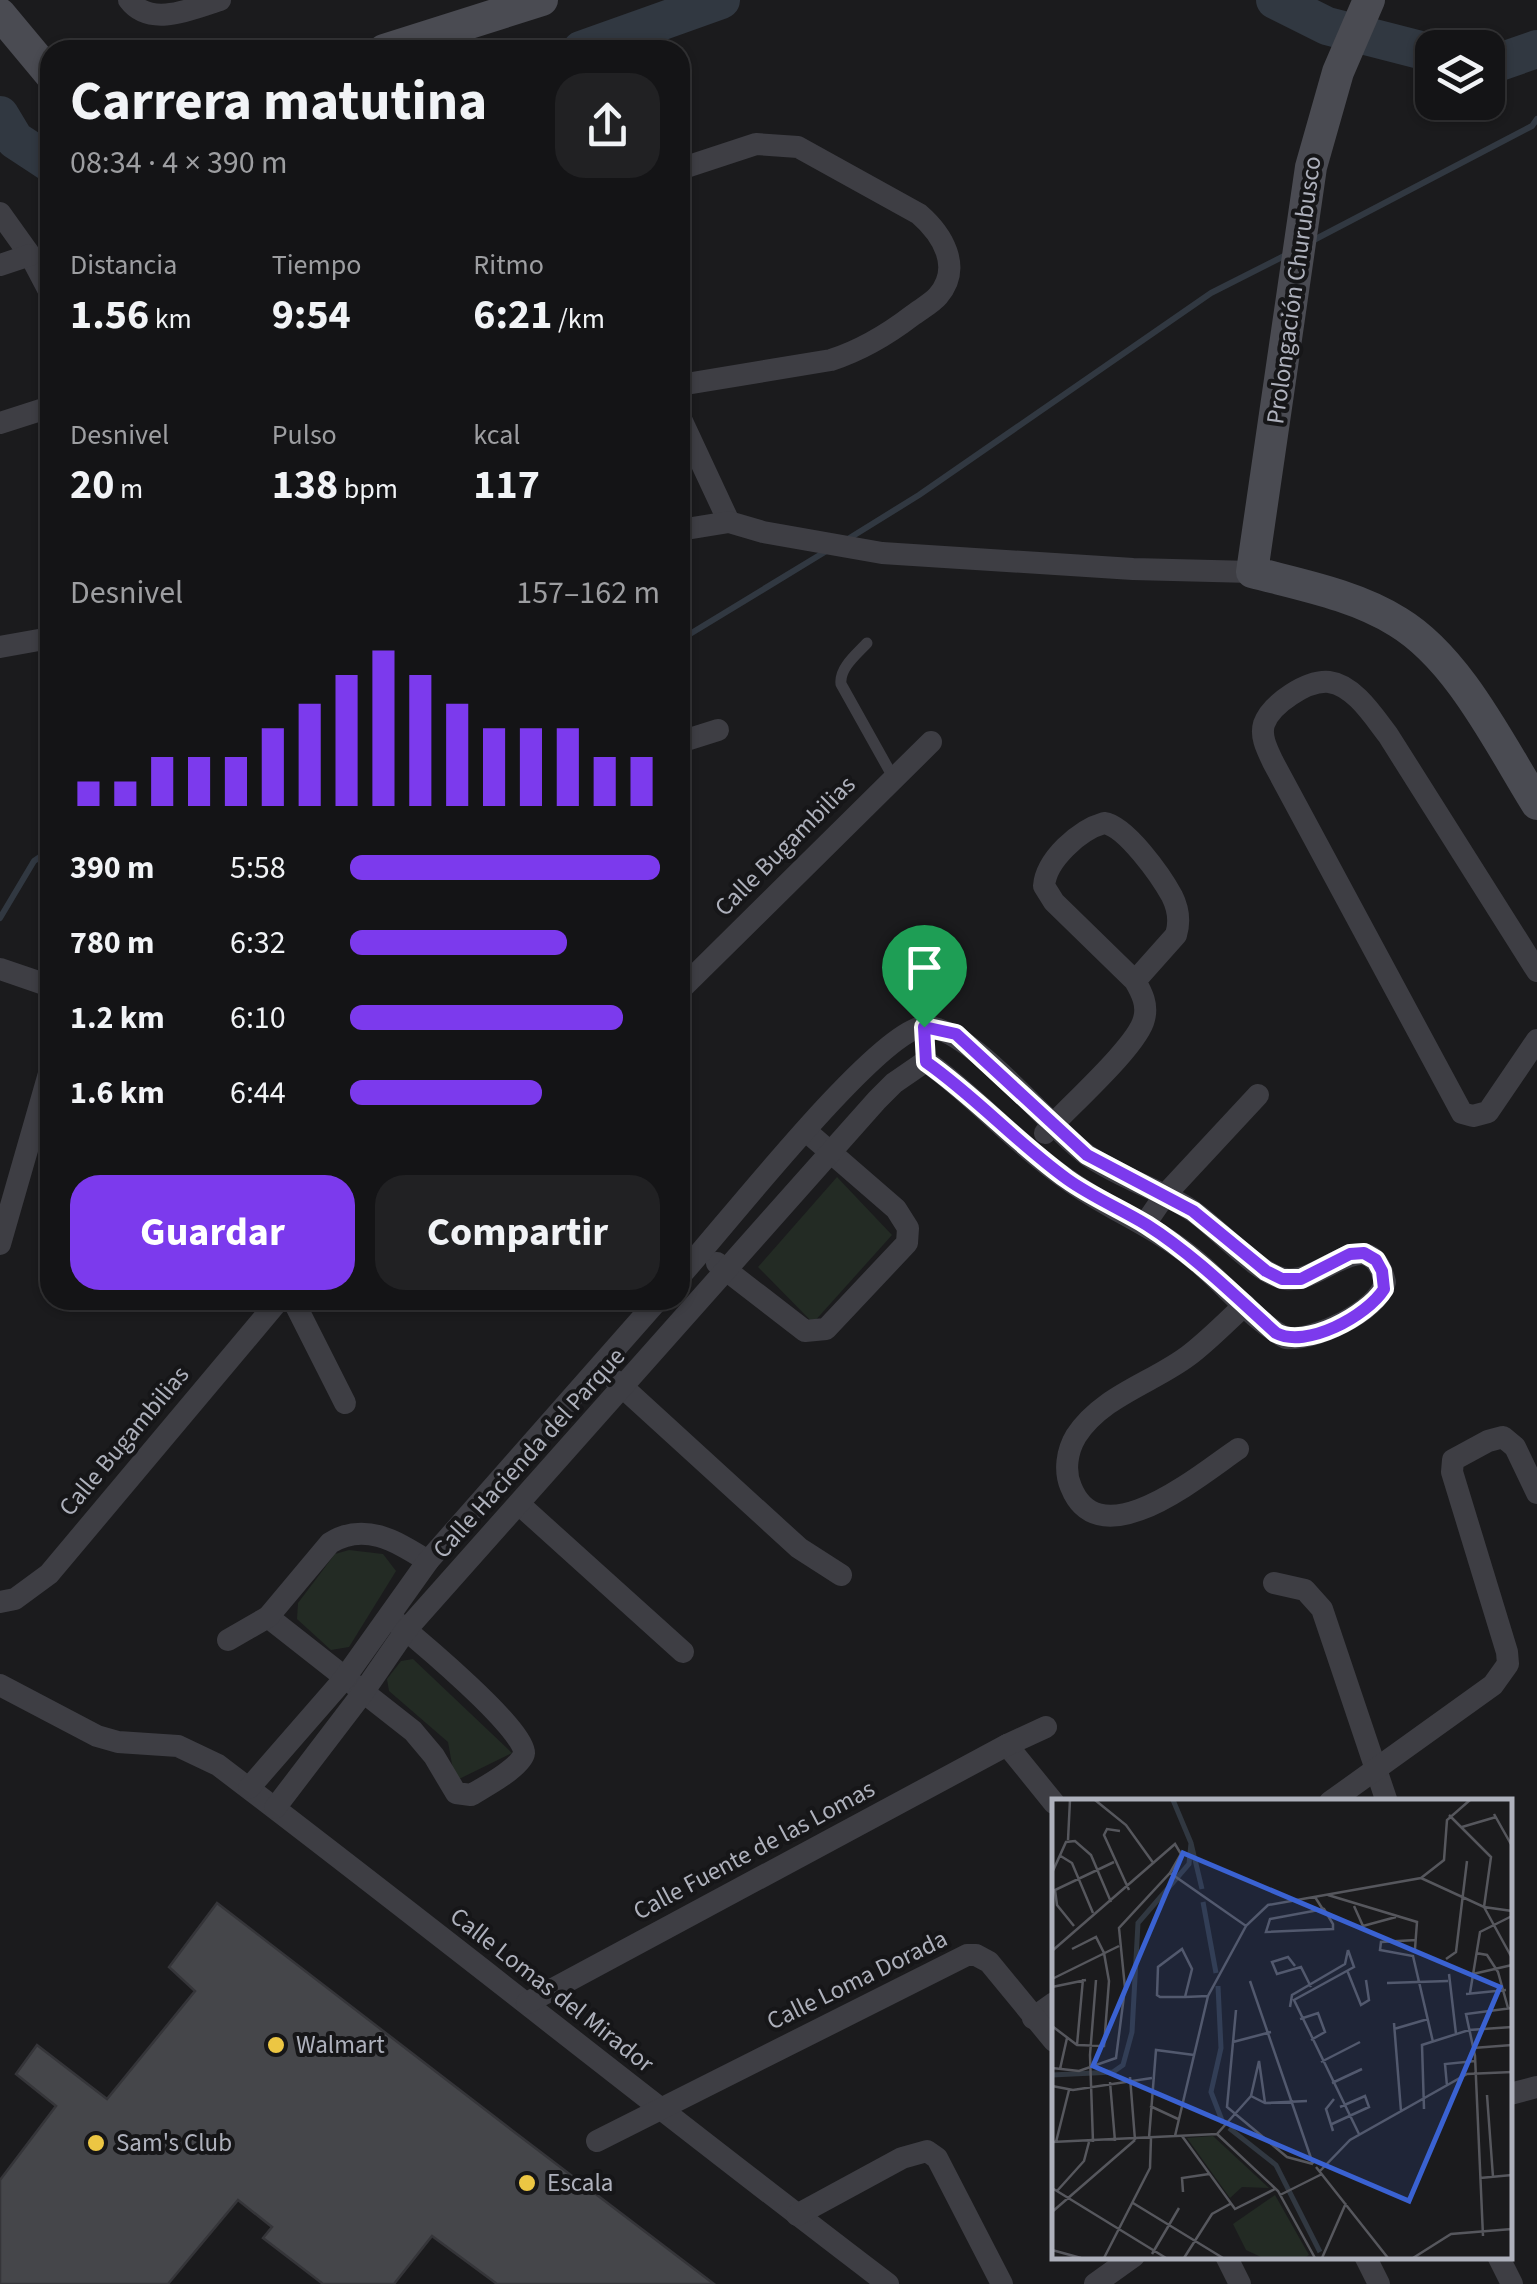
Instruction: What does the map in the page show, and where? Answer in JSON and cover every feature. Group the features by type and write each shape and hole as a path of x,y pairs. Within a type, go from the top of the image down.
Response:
{"main road":[{"path":"416,40 542,0"},
{"name":"Prolongación Churubusco","path":"1252,572 1310,167 1338,72 1366,7"},
{"path":"0,14 40,62"},
{"path":"1252,572 1370,608 1418,636 1458,682 1537,804"}],"street":[{"path":"131,3 144,14 164,14 220,0"},
{"path":"690,166 756,144 798,147 919,214 935,228 946,246 950,263 938,295 896,329 854,353 690,383"},
{"path":"0,212 40,274"},
{"path":"0,264 30,255"},
{"path":"0,423 40,410"},
{"path":"690,438 729,522"},
{"path":"690,528 729,522 763,532 882,553 1134,569 1252,572"},
{"path":"0,646 40,640"},
{"path":"1537,971 1388,736 1360,702 1329,682 1312,685 1272,711 1263,726 1264,743 1462,1113 1473,1116 1488,1112 1537,1040"},
{"path":"690,739 718,730"},
{"name":"Calle Bugambilias","path":"690,980 931,742"},
{"path":"1029,1150 1142,1027 1145,1004 1135,981 1054,902 1044,886 1049,869 1078,836 1104,823 1123,830 1172,896 1177,909 1176,935 1135,981"},
{"path":"0,970 40,983"},
{"path":"923,1016 956,1034 1087,1155 1193,1211 1266,1271 1282,1279 1301,1279 1350,1254 1364,1253 1376,1260 1385,1282 1378,1297 1365,1309 1309,1337 1286,1338 1192,1257 1145,1224 1070,1182 926,1062 923,1016"},
{"path":"690,1265 806,1131 884,1049 923,1016"},
{"name":"Calle Hacienda del Parque","path":"397,1623 520,1505 894,1083 926,1062"},
{"path":"1145,1224 1166,1195 1258,1095"},
{"path":"0,1244 40,1105"},
{"path":"702,1251 805,1332 815,1332 834,1322 907,1242 910,1236 904,1218 806,1131"},
{"path":"1238,1450 1176,1491 1123,1516 1108,1518 1090,1512 1074,1495 1068,1481 1069,1453 1076,1436 1095,1416 1132,1388 1188,1356 1245,1305"},
{"name":"Calle Bugambilias","path":"0,1602 15,1599 49,1574 270,1310"},
{"path":"298,1310 345,1404"},
{"name":"Calle Hacienda del Parque","path":"275,1808 397,1623 428,1561 649,1310"},
{"path":"598,1366 799,1548 841,1575"},
{"path":"1334,1799 1493,1686 1508,1664 1452,1472 1453,1460 1504,1437 1515,1446 1537,1493"},
{"path":"520,1505 683,1652"},
{"path":"228,1640 268,1617 330,1544 342,1536 368,1532 428,1561"},
{"path":"1274,1583 1305,1590 1322,1610 1386,1799"},
{"path":"268,1617 424,1742 456,1793 471,1795 520,1762 524,1753 518,1737 497,1712 397,1623"},
{"name":"Calle Lomas del Mirador","path":"0,1685 97,1736 118,1742 178,1746 218,1764 888,2284"},
{"name":"Calle Hacienda del Parque","path":"249,1788 353,1686"},
{"name":"Calle Fuente de las Lomas","path":"527,2002 1046,1727"},
{"path":"1007,1745 1052,1801"},
{"name":"Calle Loma Dorada","path":"597,2140 967,1956 976,1955 989,1962 1052,2039"},
{"path":"1033,2018 1052,2004"},
{"path":"1512,2093 1537,2087"},
{"path":"797,2215 902,2158 927,2152 937,2158 1002,2284"},
{"path":"1100,2283 1130,2259"},
{"path":"1228,2259 1240,2284"},
{"path":"1366,2259 1379,2284"},
{"path":"1500,2259 1512,2284"}],"lane":[{"path":"868,643 845,668 841,684 893,777"}],"shaded area":[{"path":"837,1177 892,1235 813,1323 758,1267"},
{"path":"349,1550 383,1554 396,1571 349,1647 331,1650 297,1619 298,1603 335,1554"},
{"path":"413,1659 512,1753 455,1781 448,1742 389,1691 387,1679 401,1661"}],"building":[{"path":"217,1903 714,2284 497,2284 432,2236 394,2284 323,2284 263,2238 272,2227 238,2200 168,2284 0,2284 0,2180 56,2106 16,2074 37,2045 107,2099 195,1991 169,1967"}],"waterway":[{"path":"609,40 721,0"},
{"path":"1275,0 1327,26 1415,49"},
{"path":"1505,60 1537,49"},
{"path":"0,115 15,140 40,156"},
{"path":"1310,242 1532,126 1537,119"},
{"path":"848,539 919,495 1211,293 1286,255"},
{"path":"690,634 828,550"},
{"path":"0,918 40,857"}],"place":[{"name":"Walmart","path":"276,2045"},
{"name":"Sam's Club","path":"96,2143"},
{"name":"Escala","path":"527,2183"}],"route":[{"path":"924,1027 956,1034 1087,1155 1193,1211 1266,1271 1282,1279 1301,1279 1350,1254 1364,1253 1376,1260 1384,1289 1365,1309 1309,1337 1296,1340 1276,1333 1192,1257 1145,1224 1070,1182 926,1062 924,1027"}]}
